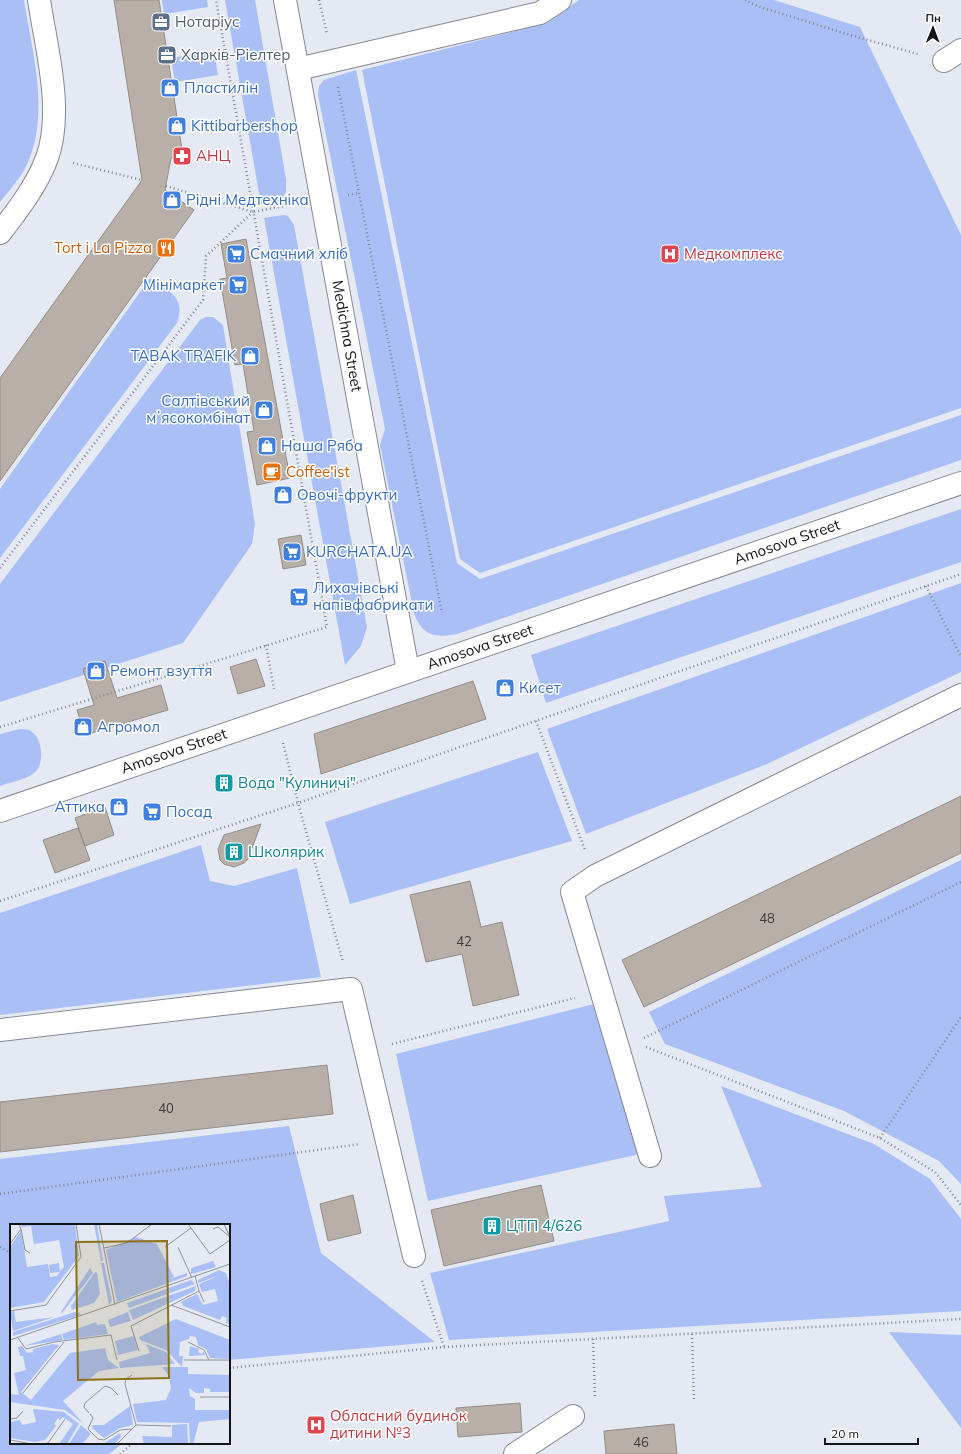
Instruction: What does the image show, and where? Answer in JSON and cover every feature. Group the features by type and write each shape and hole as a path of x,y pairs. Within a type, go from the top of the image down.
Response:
{"street":[{"path":"0,232 25,198 48,157 52,135 52,84 39,0"},
{"name":"Medichna Street","path":"285,0 408,671"},
{"path":"298,69 540,14 560,0"},
{"name":"Amosova Street","path":"0,811 961,483"},
{"path":"650,1156 625,1039 602,991 572,892 595,876 961,695"},
{"path":"0,1030 351,989 414,1256"},
{"path":"515,1454 573,1416"}],"path":[{"path":"0,727 327,627 216,0"},
{"path":"319,0 333,61 442,613"},
{"path":"745,0 757,6 850,36 953,56"},
{"path":"48,157 142,180"},
{"path":"166,186 253,212 300,204"},
{"path":"343,196 359,193"},
{"path":"0,568 203,300 206,256 253,212"},
{"path":"0,901 298,803 961,574"},
{"path":"926,586 961,657"},
{"path":"266,645 275,695"},
{"path":"536,720 578,832"},
{"path":"282,741 298,803 351,989"},
{"path":"625,1039 961,882"},
{"path":"366,1051 602,991"},
{"path":"880,1138 961,1017"},
{"path":"625,1039 880,1138 935,1172 961,1205"},
{"path":"0,1194 386,1140"},
{"path":"0,1247 10,1252"},
{"path":"414,1256 444,1347"},
{"path":"230,1368 444,1347 961,1319"},
{"path":"692,1334 694,1402"},
{"path":"593,1340 596,1406"},
{"path":"120,1454 131,1444"}],"shaded area":[{"path":"0,0 24,0 35,61 39,102 38,123 28,162 19,178 0,202"},
{"path":"162,0 207,0 208,7 164,14"},
{"path":"225,0 255,0 286,179 286,192 280,201 261,204"},
{"name":"Медкомплекс","path":"579,0 774,0 860,27 961,235 961,408 480,573 460,559 362,70 547,23"},
{"path":"214,51 218,75 175,82 171,58"},
{"path":"356,70 457,563 480,579 961,415 961,460 457,634 442,636 430,634 425,631 417,621 414,613 380,445 385,429 318,95 319,86 324,80"},
{"path":"284,215 288,216 294,225 367,627 361,646 345,665 264,218"},
{"path":"150,278 169,291 177,301 179,314 177,323 0,558 0,489"},
{"path":"206,317 213,317 223,325 255,524 252,544 183,643 0,702 0,584 200,320"},
{"path":"961,509 961,562 546,703 531,655"},
{"path":"961,583 961,672 767,764 586,834 547,729"},
{"path":"20,729 31,731 38,739 41,750 41,761 37,770 30,776 0,786 0,734"},
{"path":"538,752 572,841 350,904 325,822"},
{"path":"201,845 210,881 234,886 297,868 321,977 0,1015 0,913"},
{"path":"961,860 961,1184 939,1161 844,1111 665,1044 649,1012"},
{"path":"598,1003 640,1154 428,1201 396,1054"},
{"path":"721,1086 874,1144 930,1179 961,1219 961,1311 449,1340 430,1273 669,1221 664,1196 762,1187"},
{"path":"289,1126 321,1253 435,1342 230,1360 230,1224 10,1224 10,1444 122,1444 109,1454 0,1454 0,1159"},
{"path":"889,1332 961,1335 961,1428"}],"building":[{"path":"114,0 159,0 183,156 171,158 165,190 194,210 0,481 0,378 142,180"},
{"path":"246,239 290,478 257,485 247,432 254,431 243,364 235,365 220,279 227,278 221,244"},
{"name":"KURCHATA.UA","path":"301,535 306,565 283,569 278,539"},
{"path":"256,659 265,686 238,694 230,667"},
{"path":"105,661 117,698 161,685 168,710 85,735 77,710 94,705 83,669"},
{"path":"473,681 486,719 321,774 314,734"},
{"path":"961,796 961,853 644,1007 622,960"},
{"path":"105,807 114,835 85,846 75,818"},
{"name":"Школярик","path":"261,824 248,859 244,863 234,867 224,864 220,860 218,849 224,835"},
{"path":"78,828 90,860 55,873 43,840"},
{"path":"470,881 481,927 502,922 519,995 473,1006 462,954 426,962 410,895"},
{"path":"327,1065 333,1114 0,1152 0,1102"},
{"name":"ЦТП 4/626","path":"541,1185 554,1241 444,1266 431,1210"},
{"path":"353,1195 361,1233 328,1241 320,1204"},
{"path":"520,1403 522,1432 458,1437 456,1408"},
{"path":"674,1424 677,1454 606,1454 604,1431"}],"place":[{"name":"Нотаріус","path":"161,22"},
{"name":"Харків-Ріелтер","path":"167,55"},
{"name":"Пластилін","path":"170,88"},
{"name":"Kittibarbershop","path":"177,126"},
{"name":"АНЦ","path":"182,156"},
{"name":"Рідні Медтехніка","path":"172,200"},
{"name":"Tort i La Pizza","path":"166,248"},
{"name":"Смачний хліб","path":"236,254"},
{"name":"Медкомплекс","path":"670,254"},
{"name":"Мінімаркет","path":"238,285"},
{"name":"TABAK TRAFIK","path":"250,356"},
{"name":"Салтівський мʼясокомбінат","path":"264,410"},
{"name":"Наша Ряба","path":"267,446"},
{"name":"Coffee'ist","path":"272,472"},
{"name":"Овочі-фрукти","path":"283,495"},
{"name":"KURCHATA.UA","path":"292,552"},
{"name":"Лихачівські напівфабрикати","path":"299,597"},
{"name":"Ремонт взуття","path":"96,671"},
{"name":"Кисет","path":"505,688"},
{"name":"Агромол","path":"83,727"},
{"name":"Вода \"Кулиничі\"","path":"224,783"},
{"name":"Аттика","path":"119,807"},
{"name":"Посад","path":"152,812"},
{"name":"Школярик","path":"234,852"},
{"name":"ЦТП 4/626","path":"492,1226"},
{"name":"Обласний будинок дитини №3","path":"316,1425"}]}
